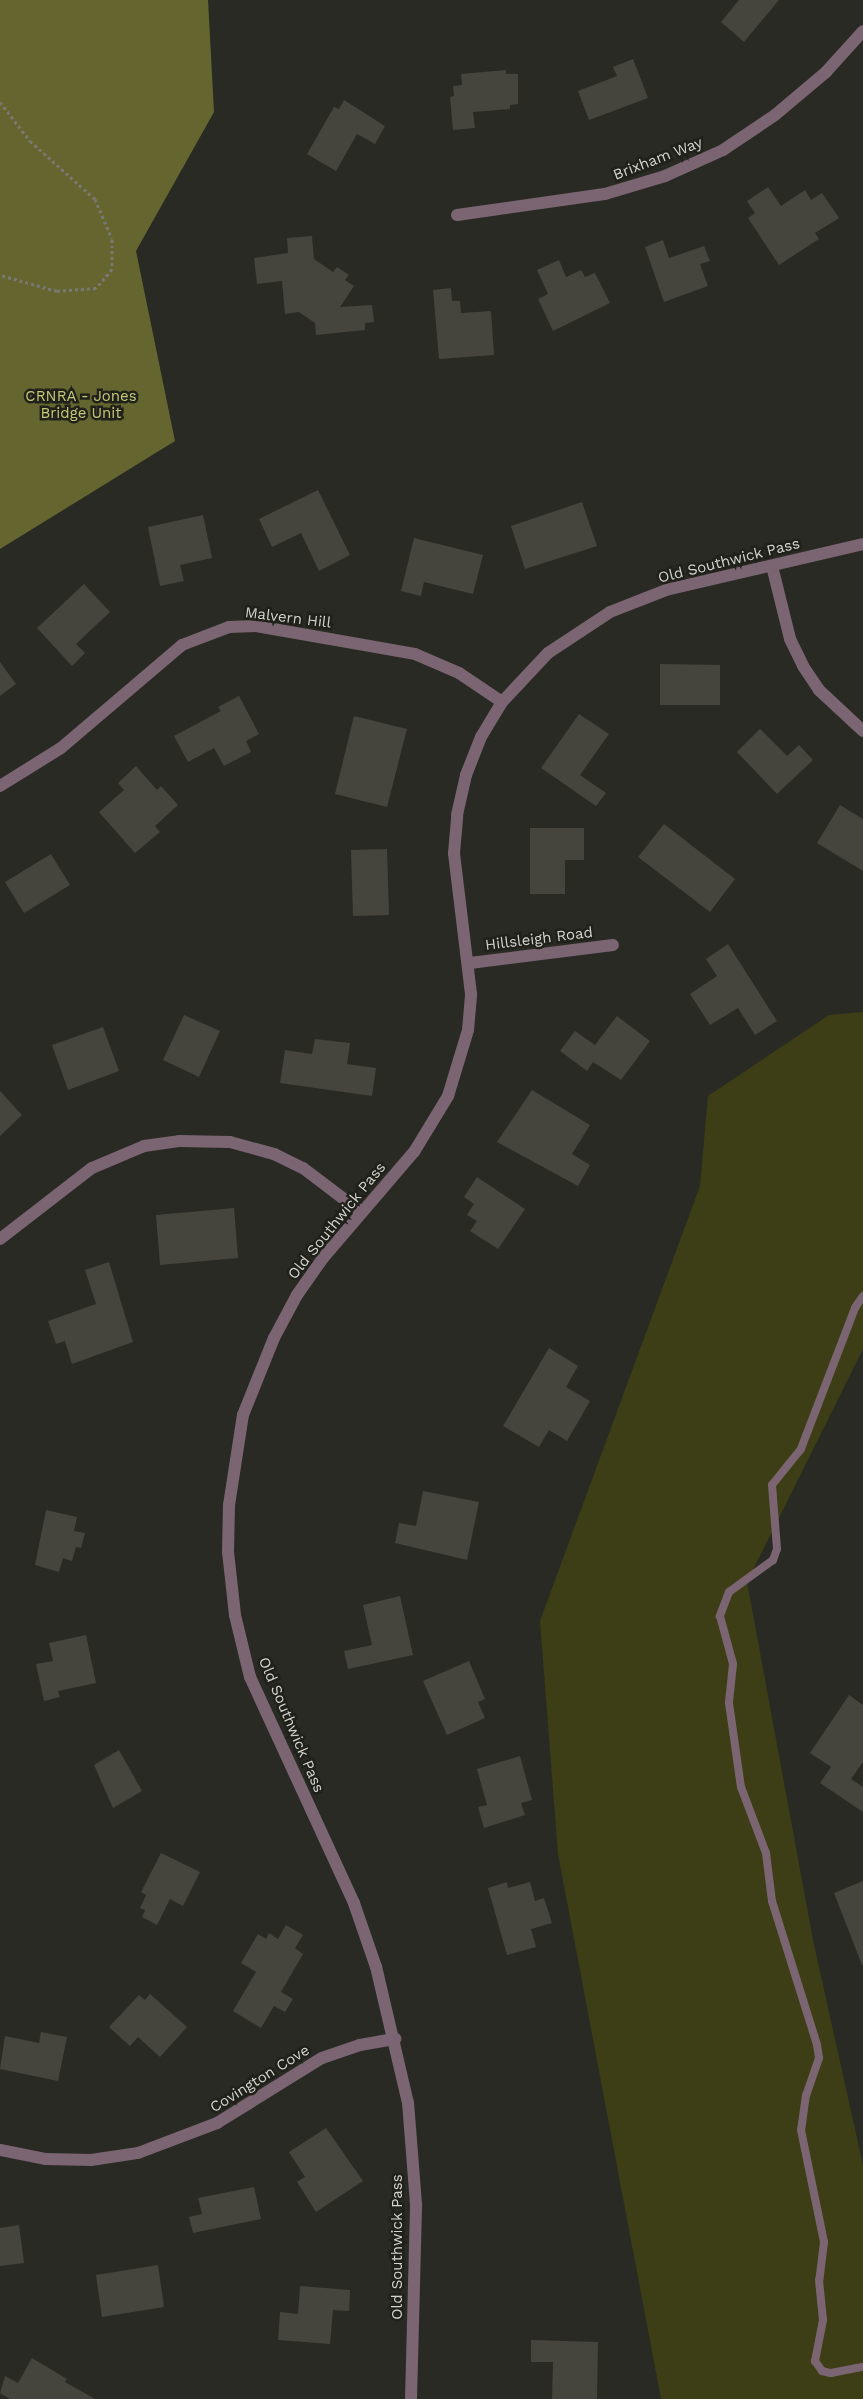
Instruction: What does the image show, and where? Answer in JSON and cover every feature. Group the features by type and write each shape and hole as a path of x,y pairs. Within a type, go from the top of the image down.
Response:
{"street":[{"name":"Brixham Way","path":"457,215 605,194 665,176 723,150 784,108 826,72 863,31"},
{"name":"Old Southwick Pass","path":"411,2399 416,2204 408,2103 395,2039 354,1904 250,1677 235,1615 228,1552 234,1461 255,1381 297,1295 361,1212 416,1149 448,1096 468,1030 470,963 454,853 457,815 466,775 481,737 502,702 548,653 610,612 666,590 863,544"},
{"path":"772,566 790,639 802,666 819,690 863,731"},
{"name":"Malvern Hill","path":"0,786 61,748 182,645 229,627 256,626 415,654 459,673 502,702"},
{"name":"Hillsleigh Road","path":"470,963 612,945"},
{"path":"0,1239 92,1168 144,1146 180,1141 230,1142 274,1154 303,1168 361,1212"},
{"name":"Covington Cove","path":"0,2150 46,2159 91,2160 138,2153 217,2123 322,2058 360,2045 395,2039"}],"lane":[{"path":"863,1296 855,1308 801,1449 772,1485 777,1549 773,1560 729,1592 720,1616 733,1664 729,1703 741,1788 766,1853 772,1901 818,2052 801,2130 824,2242 819,2280 823,2320 815,2361 822,2371 831,2373 863,2367"}],"path":[{"path":"0,102 30,141 95,199 112,239 112,268 96,288 57,291 0,275"}],"shaded area":[{"path":"863,1012 863,1349 747,1582 813,1940 863,2165 863,2399 661,2399 558,1854 540,1621 700,1186 708,1096 829,1015"}],"green space":[{"name":"CRNRA - Jones Bridge Unit","path":"0,0 208,0 214,112 136,251 175,441 0,549"}],"building":[{"path":"739,0 779,0 744,42 721,22"},
{"path":"633,59 648,98 589,120 578,91 617,76 613,67"},
{"path":"506,70 506,74 518,74 518,104 510,105 510,109 473,112 475,128 453,130 450,97 454,96 453,86 462,85 461,74"},
{"path":"344,100 385,126 375,144 357,134 336,171 307,154 334,107 339,109"},
{"path":"768,187 781,206 805,190 811,200 822,193 839,218 815,233 819,239 779,265 748,218 755,213 747,201"},
{"path":"312,236 314,259 333,272 337,267 349,275 345,280 354,286 340,307 372,305 374,322 365,323 365,330 316,335 315,323 299,312 285,314 282,281 257,284 254,258 288,253 287,238"},
{"path":"663,240 669,258 704,246 710,261 700,264 708,286 664,302 645,247"},
{"path":"559,260 566,277 581,270 585,277 595,273 610,303 553,331 538,299 548,294 537,270"},
{"path":"451,288 452,301 460,301 461,313 491,311 494,355 439,359 433,290"},
{"path":"318,490 350,555 319,571 301,533 272,547 259,519"},
{"path":"582,502 597,546 525,569 511,526"},
{"path":"203,515 212,558 180,565 184,581 160,586 148,527"},
{"path":"414,538 483,555 473,594 424,582 421,596 401,591"},
{"path":"84,584 110,612 76,644 85,653 72,666 37,628"},
{"path":"0,662 16,684 0,696"},
{"path":"660,664 720,665 720,705 660,705"},
{"path":"239,696 259,734 246,741 251,752 224,766 214,748 188,762 174,736 221,711 218,707"},
{"path":"579,714 609,734 580,775 606,793 596,806 541,768"},
{"path":"354,716 407,729 387,807 335,794"},
{"path":"760,729 787,756 799,745 813,760 777,794 737,752"},
{"path":"136,766 157,790 161,786 178,805 155,826 160,832 135,853 99,812 124,790 118,783"},
{"path":"840,805 863,819 863,871 817,843"},
{"path":"664,824 735,879 710,912 638,857"},
{"path":"530,828 584,828 584,860 565,860 565,894 530,894"},
{"path":"387,849 389,915 353,916 351,850"},
{"path":"51,854 70,885 24,913 5,882"},
{"path":"728,944 777,1021 755,1035 738,1008 710,1025 690,994 717,976 706,959"},
{"path":"184,1015 220,1031 199,1077 163,1060"},
{"path":"617,1016 650,1041 621,1080 593,1062 587,1071 560,1051 575,1031 595,1045"},
{"path":"103,1027 119,1071 68,1090 52,1045"},
{"path":"315,1039 350,1043 347,1064 376,1068 372,1096 280,1083 285,1050 312,1054"},
{"path":"532,1090 590,1125 572,1154 590,1165 578,1186 497,1142"},
{"path":"0,1091 22,1115 0,1136"},
{"path":"477,1177 525,1209 498,1249 470,1231 477,1221 467,1215 474,1204 464,1197"},
{"path":"234,1208 238,1258 160,1265 156,1215"},
{"path":"109,1262 133,1342 72,1364 65,1341 56,1344 48,1321 96,1304 85,1270"},
{"path":"549,1348 578,1366 566,1387 590,1401 567,1441 549,1430 539,1447 503,1426"},
{"path":"423,1491 479,1502 467,1560 395,1543 399,1523 416,1526"},
{"path":"46,1510 77,1517 74,1531 85,1533 81,1548 76,1547 72,1561 63,1558 59,1572 35,1565"},
{"path":"400,1596 413,1655 348,1669 344,1651 372,1645 363,1605"},
{"path":"86,1635 96,1683 58,1691 60,1697 44,1701 36,1664 53,1661 49,1643"},
{"path":"469,1661 485,1699 478,1702 485,1718 447,1735 423,1681"},
{"path":"849,1695 863,1705 863,1762 851,1779 863,1787 863,1812 820,1783 831,1767 810,1753"},
{"path":"119,1750 142,1791 113,1808 94,1765"},
{"path":"520,1756 532,1800 521,1803 525,1815 484,1828 478,1807 487,1805 477,1769"},
{"path":"161,1853 200,1872 183,1906 170,1899 157,1925 142,1917 145,1910 140,1908 146,1895 141,1892"},
{"path":"863,1881 863,1965 862,1965 834,1893"},
{"path":"507,1882 508,1888 530,1882 535,1901 544,1898 552,1923 531,1929 536,1947 507,1955 488,1888"},
{"path":"286,1925 303,1935 295,1948 303,1954 281,1992 293,1999 285,2012 274,2006 261,2028 233,2011 256,1972 241,1963 258,1934 266,1939 269,1933 278,1939"},
{"path":"150,1994 187,2027 160,2057 138,2037 130,2046 109,2027 139,1995 145,2000"},
{"path":"41,2032 67,2037 58,2081 0,2069 5,2036 39,2043"},
{"path":"326,2128 363,2181 316,2212 297,2182 305,2177 289,2152"},
{"path":"254,2187 261,2219 193,2233 189,2217 202,2214 198,2198"},
{"path":"19,2225 24,2263 0,2266 0,2228"},
{"path":"158,2265 164,2307 102,2317 96,2275"},
{"path":"300,2286 350,2290 349,2311 333,2310 330,2344 278,2340 280,2312 298,2314"},
{"path":"531,2340 598,2342 597,2399 552,2399 553,2362 531,2362"},
{"path":"32,2358 67,2379 65,2382 95,2399 10,2399 0,2393 5,2376 18,2383"}]}
